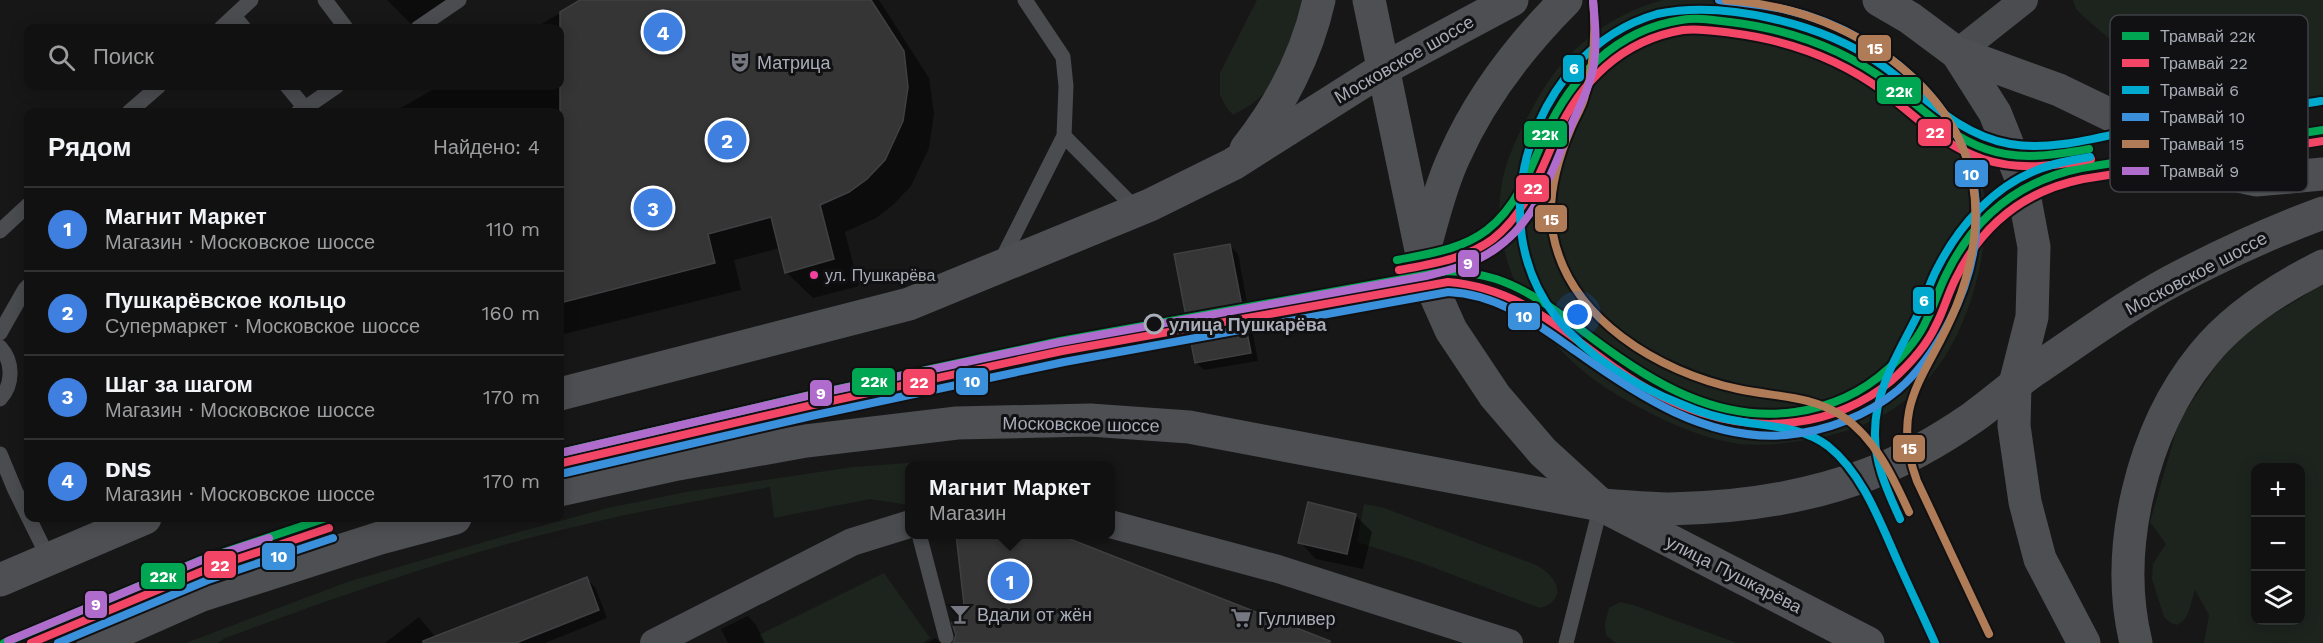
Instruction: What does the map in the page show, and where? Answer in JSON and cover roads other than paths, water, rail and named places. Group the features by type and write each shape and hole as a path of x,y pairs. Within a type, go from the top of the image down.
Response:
{"main road":[{"path":"1233,164 1260,131 1282,95 1301,56 1319,0"},
{"path":"1369,0 1426,274 1451,330 1495,396 1543,452 1601,505"},
{"name":"Московское шоссе","path":"564,393 909,304 1137,210 1233,164 1383,69 1487,11 1512,0"},
{"path":"1422,255 1440,192 1453,158 1471,122 1508,65 1540,26 1566,0"},
{"path":"1879,0 1910,18 1957,53 2059,90 2110,115"},
{"path":"1957,53 1995,113 2021,178 2034,247 2032,317 2015,384 2014,426 2025,502 2040,559 2084,643"},
{"path":"2308,175 2323,174"},
{"name":"Московское шоссе","path":"564,489 678,464 806,441 957,423 1090,420 1189,427 1601,505 1666,509 1729,506 1804,493 1868,475 1929,446 2118,314 2169,283 2286,226 2323,213"},
{"path":"2136,643 2128,564 2135,499 2155,436 2177,393 2203,354 2250,309 2323,266"},
{"name":"улица Пушкарёва","path":"1601,505 1868,643"},
{"path":"0,579 135,522"},
{"path":"93,643 202,595 380,538 440,522"}],"street":[{"path":"1957,53 2024,0"},
{"path":"654,643 852,542 905,525"},
{"path":"1115,525 1278,568 1509,643"}],"lane":[{"path":"225,24 251,0"},
{"path":"325,0 343,24"},
{"path":"424,24 459,0"},
{"path":"998,267 1064,136 1066,86 1063,57 1025,0"},
{"path":"234,16 241,24"},
{"path":"134,108 154,90"},
{"path":"289,90 300,108"},
{"path":"304,108 331,90"},
{"path":"1064,136 1137,210"},
{"path":"0,231 24,209"},
{"path":"0,333 24,291"},
{"path":"0,347 9,362 11,374 8,386 0,399"},
{"path":"0,454 24,508"},
{"path":"1566,643 1601,505"},
{"path":"31,522 48,557"},
{"path":"920,539 946,637"}],"tram line":[{"name":"15","path":"1593,0 1594,37 1590,75 1583,103 1557,167 1551,207 1553,234 1562,264 1578,292 1598,316 1622,337 1649,355 1678,370 1738,389 1805,400 1842,416 1864,435 1882,459 1909,512"},
{"name":"9","path":"565,452 807,396 1060,342 1426,276 1473,262 1498,247 1524,222 1550,177 1584,97 1592,72 1596,40 1593,0"},
{"name":"10","path":"565,473 811,416 1064,362 1448,292 1484,298 1517,312 1624,384 1649,399 1701,423 1729,431 1757,435 1786,435 1816,430 1846,421 1886,399 1906,383 1927,358 1949,322 1962,293 1971,263 1976,233 1976,204 1972,175 1962,146 1948,119 1914,78 1882,52 1845,31 1807,15 1719,0"},
{"name":"15","path":"1726,0 1776,7 1801,14 1825,22 1870,45 1911,76 1935,101 1953,127 1965,155 1973,183 1975,213 1973,244 1967,275 1956,307 1916,390 1909,409 1907,430 1909,454 1917,481 1989,634"},
{"name":"6","path":"1935,643 1861,484 1840,457 1828,446 1798,431 1719,417 1664,397 1613,369 1583,345 1556,317 1537,287 1526,256 1520,222 1521,188 1527,155 1539,123 1555,92 1585,56 1624,28 1657,14 1684,10 1743,13 1803,27 1831,37 1880,64 1941,112 1973,132 1991,139 2010,144 2046,146 2110,135"},
{"name":"22к","path":"1397,260 1455,247 1477,237 1498,221 1522,187 1556,114 1582,76 1616,45 1658,25 1681,20 1706,19 1752,25 1793,35 1833,50 1889,83 1959,137 1986,149 2024,156 2089,149"},
{"name":"22","path":"1399,270 1460,256 1483,246 1505,229 1531,192 1566,116 1591,81 1606,66 1641,43 1683,30 1708,30 1772,40 1830,60 1866,79 1955,146 1983,159 2024,166 2064,164 2091,159"},
{"name":"6","path":"2308,103 2321,101"},
{"name":"22к","path":"2308,132 2323,130"},
{"name":"22","path":"2308,143 2323,141"},
{"name":"6","path":"1900,519 1879,466 1875,444 1876,417 1883,387 1938,267 1956,237 1992,197 2021,177 2043,168 2090,157"},
{"name":"22к","path":"564,452 806,396 1060,341 1447,271 1490,277 1522,290 1638,370 1687,396 1739,411 1767,414 1808,410 1833,402 1868,385 1900,358 1920,333 1958,253 1985,218 2001,204 2038,182 2059,174 2110,163"},
{"name":"22","path":"564,463 808,406 1062,351 1448,282 1497,293 1539,313 1618,370 1680,405 1702,413 1748,423 1772,424 1809,420 1858,403 1881,389 1904,369 1932,333 1956,278 1967,259 1992,227 2007,213 2042,192 2083,179 2110,175"},
{"name":"22к","path":"4,643 201,560 314,522"},
{"name":"22","path":"31,643 205,570 329,528"},
{"name":"9","path":"8,641 202,560 269,538"},
{"name":"10","path":"58,643 208,580 333,538"}],"place":[{"name":"DNS","path":"663,32"},
{"name":"Матрица","path":"740,62"},
{"name":"Пушкарёвское кольцо","path":"727,140"},
{"name":"Шаг за шагом","path":"653,208"},
{"name":"ул. Пушкарёва","path":"814,275"},
{"name":"улица Пушкарёва","path":"1154,324"},
{"name":"Магнит Маркет","path":"1010,581"},
{"name":"Вдали от жён","path":"960,614"},
{"name":"Гулливер","path":"1241,618"}]}
